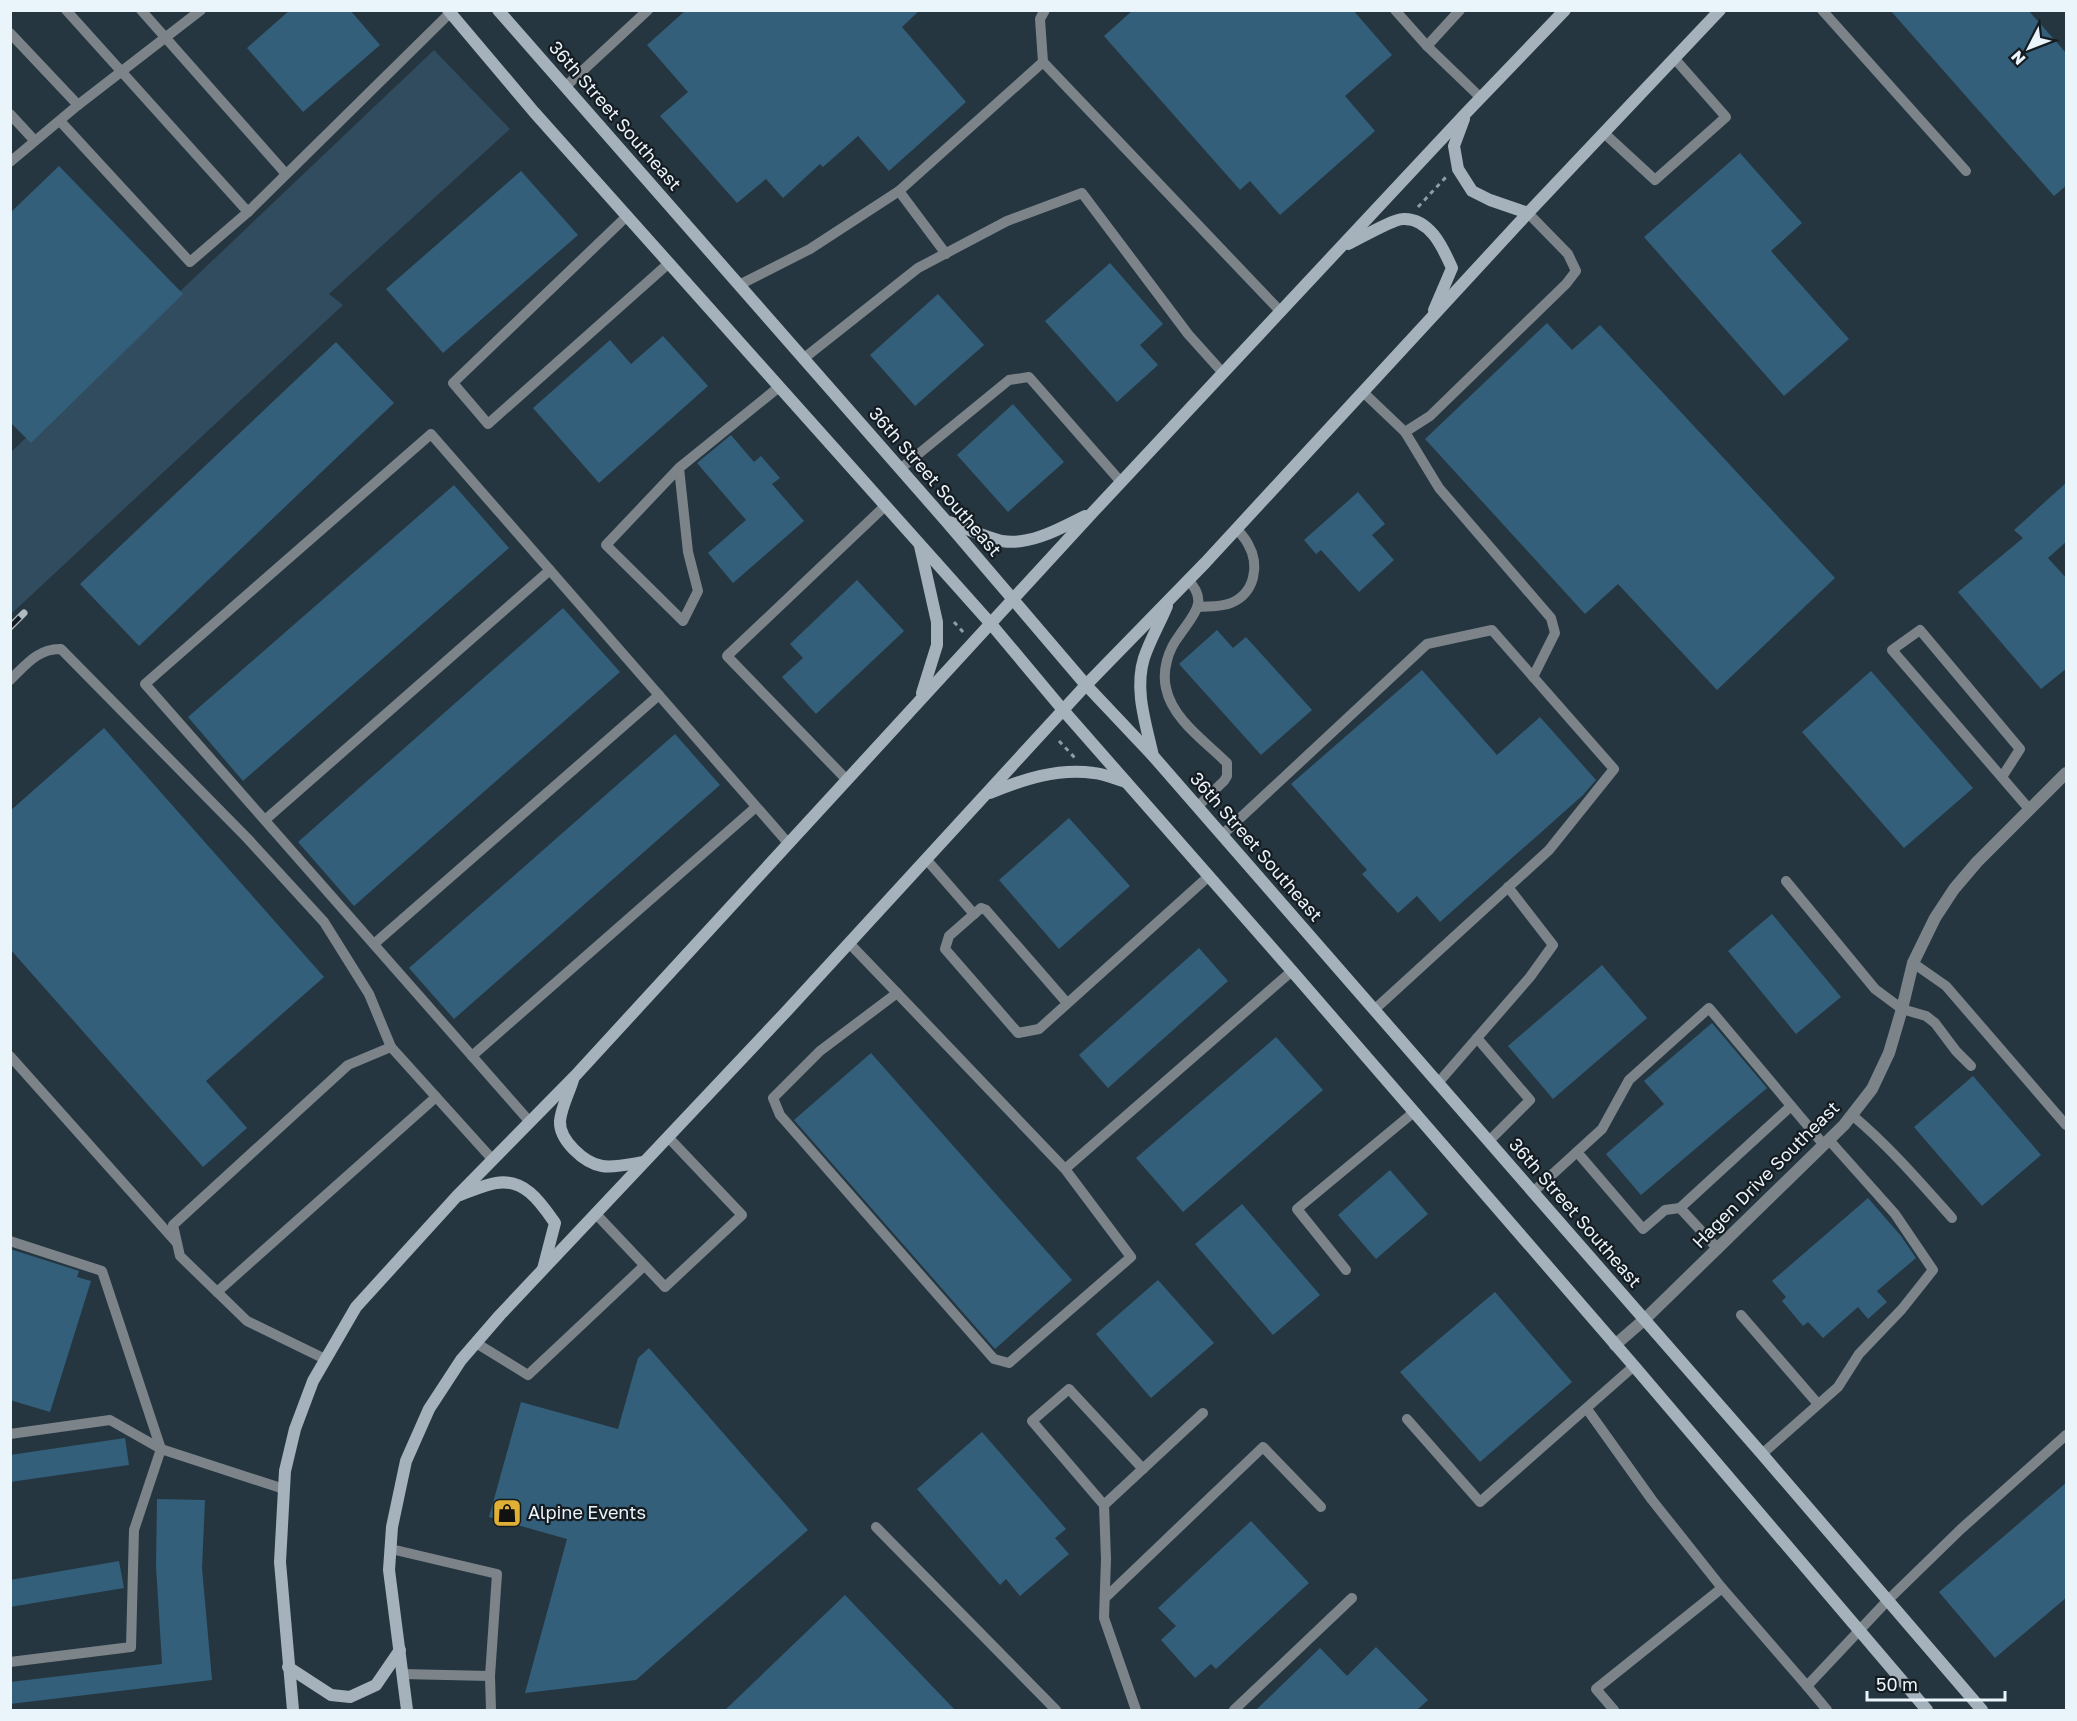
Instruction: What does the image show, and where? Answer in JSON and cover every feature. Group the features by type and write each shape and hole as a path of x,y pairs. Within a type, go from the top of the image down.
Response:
{"street":[{"name":"36th Street Southeast","path":"498,10 1086,684 1154,757 1762,1454 1982,1710"},
{"path":"293,1710 280,1562 285,1470 295,1429 313,1381 356,1307 457,1196 575,1076 1121,482 1565,10"},
{"path":"407,1710 389,1570 392,1527 406,1461 429,1408 461,1360 986,795 1086,684 1237,529 1528,213 1720,10"},
{"path":"450,11 534,112 991,624 1063,710 1634,1366 1927,1710"},
{"path":"1467,112 1454,147 1458,169 1472,191 1528,213"},
{"path":"1342,247 1402,219 1421,223 1439,240 1452,268 1430,319"},
{"path":"946,521 1003,541 1026,540 1055,531 1094,511"},
{"path":"920,545 937,622 937,645 921,697"},
{"path":"1154,757 1141,702 1141,679 1144,659 1171,598"},
{"path":"986,795 1026,779 1064,771 1096,773 1126,782"},
{"name":"Hagen Drive Southeast","path":"1615,1346 1827,1143 1852,1115 1872,1089 1889,1053 1913,963 1935,918 1954,889 1977,862 2067,773"},
{"path":"575,1076 560,1121 563,1135 573,1148 588,1162 603,1167 644,1162"},
{"path":"457,1196 498,1182 522,1186 540,1200 555,1223 542,1271"},
{"path":"288,1667 331,1695 350,1697 376,1684 400,1650"}],"lane":[{"path":"66,10 248,212"},
{"path":"141,10 286,174"},
{"path":"10,162 34,140 201,10"},
{"path":"565,87 648,10"},
{"path":"1045,10 1040,19 1043,62 1281,312"},
{"path":"1395,10 1427,46 1481,98"},
{"path":"1427,46 1460,10"},
{"path":"1822,10 1966,171"},
{"path":"60,121 190,262 248,212 450,11"},
{"path":"10,33 78,105"},
{"path":"1604,133 1655,180 1726,117 1674,58"},
{"path":"739,285 810,249 899,191 1043,62"},
{"path":"10,114 34,140"},
{"path":"899,191 946,254"},
{"path":"803,359 918,268 1007,221 1082,193 1188,334 1223,373"},
{"path":"1406,432 1430,416 1566,284 1576,270 1568,254 1528,213"},
{"path":"627,216 453,383 488,424 669,263"},
{"path":"900,469 1009,380 1029,377 1121,482"},
{"path":"679,468 688,552 698,591 682,621 606,545 679,468 779,387"},
{"path":"1363,392 1406,432 1439,488 1551,618 1555,633 1533,677"},
{"path":"530,1122 145,684 431,434 788,843"},
{"path":"846,779 728,656 885,506"},
{"path":"1198,607 1228,605 1252,585 1254,557 1248,543 1237,529"},
{"path":"265,820 550,570"},
{"path":"1188,580 1195,587 1198,607 1192,620 1169,653 1165,670 1166,689 1173,705 1184,720 1227,763 1227,776 1224,781 1197,807"},
{"path":"1222,835 1427,644 1492,630 1614,769 1549,850 1374,1010"},
{"path":"2001,777 2020,750 1920,630 1892,650 2001,777 2030,810"},
{"path":"10,680 34,657 50,649 61,650 248,839 324,922 369,994 391,1047 493,1160"},
{"path":"374,944 659,695"},
{"path":"472,1056 756,807"},
{"path":"926,859 974,914"},
{"path":"1067,1004 986,910 981,908 949,936 945,949 1018,1033 1038,1029 1067,1004 1209,876"},
{"path":"1785,881 1875,989 1902,1009 1926,1016 1935,1023 1956,1051 1971,1066"},
{"path":"1438,1083 1530,977 1553,945 1508,887"},
{"path":"849,943 897,993 1065,1169 1131,1257 1009,1363 994,1359 780,1115 773,1098 820,1051 897,993"},
{"path":"1913,963 1946,986 2067,1125"},
{"path":"1065,1169 1292,971"},
{"path":"1533,1192 1602,1129 1629,1080 1709,1008 1791,1106 1895,1214 1933,1270 1902,1310 1859,1354 1838,1387 1762,1454"},
{"path":"1477,1038 1530,1101 1489,1141"},
{"path":"325,1359 247,1321 180,1256 173,1225 348,1065 391,1047"},
{"path":"10,1056 177,1243"},
{"path":"217,1292 436,1097"},
{"path":"1577,1152 1643,1229 1665,1210 1680,1208 1791,1106"},
{"path":"1346,1270 1297,1209 1414,1112"},
{"path":"1852,1115 1897,1156 1952,1218"},
{"path":"596,1214 664,1287 742,1215 668,1137"},
{"path":"1680,1208 1718,1249"},
{"path":"10,1241 102,1271 161,1449 134,1530 131,1647 10,1662"},
{"path":"476,1343 528,1375 645,1266"},
{"path":"1741,1315 1818,1404"},
{"path":"1407,1419 1480,1502 1634,1366"},
{"path":"1136,1710 1104,1618 1107,1559 1104,1505 1032,1421 1069,1389 1143,1468"},
{"path":"1587,1409 1652,1500 1722,1588 1827,1710"},
{"path":"1104,1505 1203,1413"},
{"path":"10,1434 110,1420 161,1449 284,1489"},
{"path":"1807,1686 1887,1601 1961,1529 2067,1435"},
{"path":"1105,1598 1263,1447 1321,1507"},
{"path":"876,1527 1056,1710"},
{"path":"391,1549 497,1574 490,1676 491,1710"},
{"path":"1614,1710 1596,1689 1722,1588"},
{"path":"1234,1710 1352,1598"},
{"path":"402,1674 490,1676"}],"path":[{"path":"1414,211 1446,177"},
{"path":"954,622 966,634"},
{"path":"1059,741 1078,761"}],"shaded area":[{"path":"434,50 510,129 329,294 343,305 11,614 11,452"}],"building":[{"path":"290,10 350,10 380,45 303,112 247,48"},
{"path":"686,10 920,10 902,27 966,102 889,171 858,136 823,167 820,164 783,198 766,179 737,203 660,116 688,92 647,45"},
{"path":"1133,10 1353,10 1392,55 1345,96 1375,131 1280,215 1250,181 1240,190 1104,36"},
{"path":"1890,10 2028,10 2067,54 2067,185 2054,196"},
{"path":"1740,153 1802,223 1771,251 1849,339 1784,396 1644,237"},
{"path":"59,166 183,294 31,443 10,422 10,213"},
{"path":"521,171 578,235 443,353 386,289"},
{"path":"1110,263 1163,324 1140,345 1158,365 1117,402 1045,321"},
{"path":"938,294 984,345 915,406 870,355"},
{"path":"1547,323 1572,350 1600,325 1835,578 1717,690 1618,584 1585,614 1425,439"},
{"path":"663,336 708,386 599,483 533,408 610,340 631,364"},
{"path":"336,342 394,403 139,646 80,584"},
{"path":"1013,404 1064,462 1008,512 957,455"},
{"path":"731,435 754,462 761,456 780,478 772,484 804,521 733,583 708,553 746,520 697,463"},
{"path":"2067,482 2067,541 2048,558 2067,579 2067,668 2041,689 1958,592 2023,538 2014,530"},
{"path":"454,485 509,548 243,781 188,717"},
{"path":"1358,492 1385,524 1372,535 1394,560 1359,592 1321,550 1316,554 1304,540"},
{"path":"857,580 904,631 816,714 782,677 803,658 790,644"},
{"path":"563,608 620,672 354,906 298,842"},
{"path":"1217,630 1233,648 1246,637 1312,710 1261,755 1179,664"},
{"path":"1422,670 1497,755 1540,717 1596,780 1583,795 1440,922 1417,896 1398,913 1362,874 1367,870 1291,784"},
{"path":"1871,671 1973,788 1904,848 1802,732"},
{"path":"104,728 324,977 206,1081 247,1128 203,1167 10,949 10,811"},
{"path":"675,734 720,785 454,1019 409,968"},
{"path":"1069,818 1130,886 1059,949 999,880"},
{"path":"1772,914 1841,997 1796,1034 1728,951"},
{"path":"1199,948 1228,981 1108,1088 1079,1055"},
{"path":"1602,965 1647,1018 1553,1099 1508,1046"},
{"path":"1712,1023 1767,1088 1641,1195 1606,1154 1664,1104 1644,1081"},
{"path":"1276,1037 1323,1090 1183,1212 1136,1158"},
{"path":"871,1053 1072,1280 995,1349 794,1120"},
{"path":"1973,1076 2041,1155 1982,1206 1914,1127"},
{"path":"1390,1170 1428,1214 1376,1259 1338,1215"},
{"path":"1868,1198 1901,1236 1916,1258 1877,1291 1887,1302 1868,1319 1858,1307 1823,1338 1808,1322 1803,1326 1782,1301 1786,1297 1772,1281"},
{"path":"1242,1204 1320,1295 1273,1335 1195,1244"},
{"path":"10,1249 79,1271 77,1277 91,1281 50,1412 10,1400"},
{"path":"1158,1280 1214,1343 1151,1398 1096,1334"},
{"path":"1495,1292 1572,1382 1480,1462 1400,1372"},
{"path":"649,1348 808,1530 636,1680 525,1693 567,1539 489,1517 521,1402 618,1429 638,1358"},
{"path":"982,1432 1066,1529 1055,1538 1069,1554 1020,1596 1006,1579 1000,1585 917,1489"},
{"path":"125,1438 129,1465 10,1482 10,1455"},
{"path":"2067,1482 2067,1597 1995,1658 1939,1592"},
{"path":"157,1499 205,1500 202,1568 212,1680 10,1704 10,1682 162,1664 156,1566"},
{"path":"1251,1521 1309,1583 1216,1669 1211,1664 1195,1678 1161,1640 1176,1626 1158,1608"},
{"path":"119,1561 124,1588 10,1607 10,1580"},
{"path":"845,1595 955,1710 725,1710"},
{"path":"1376,1647 1428,1700 1417,1710 1256,1710 1320,1648 1347,1676"}],"railway":[{"path":"10,627 24,613"}],"place":[{"name":"Alpine Events","path":"507,1513"}]}
